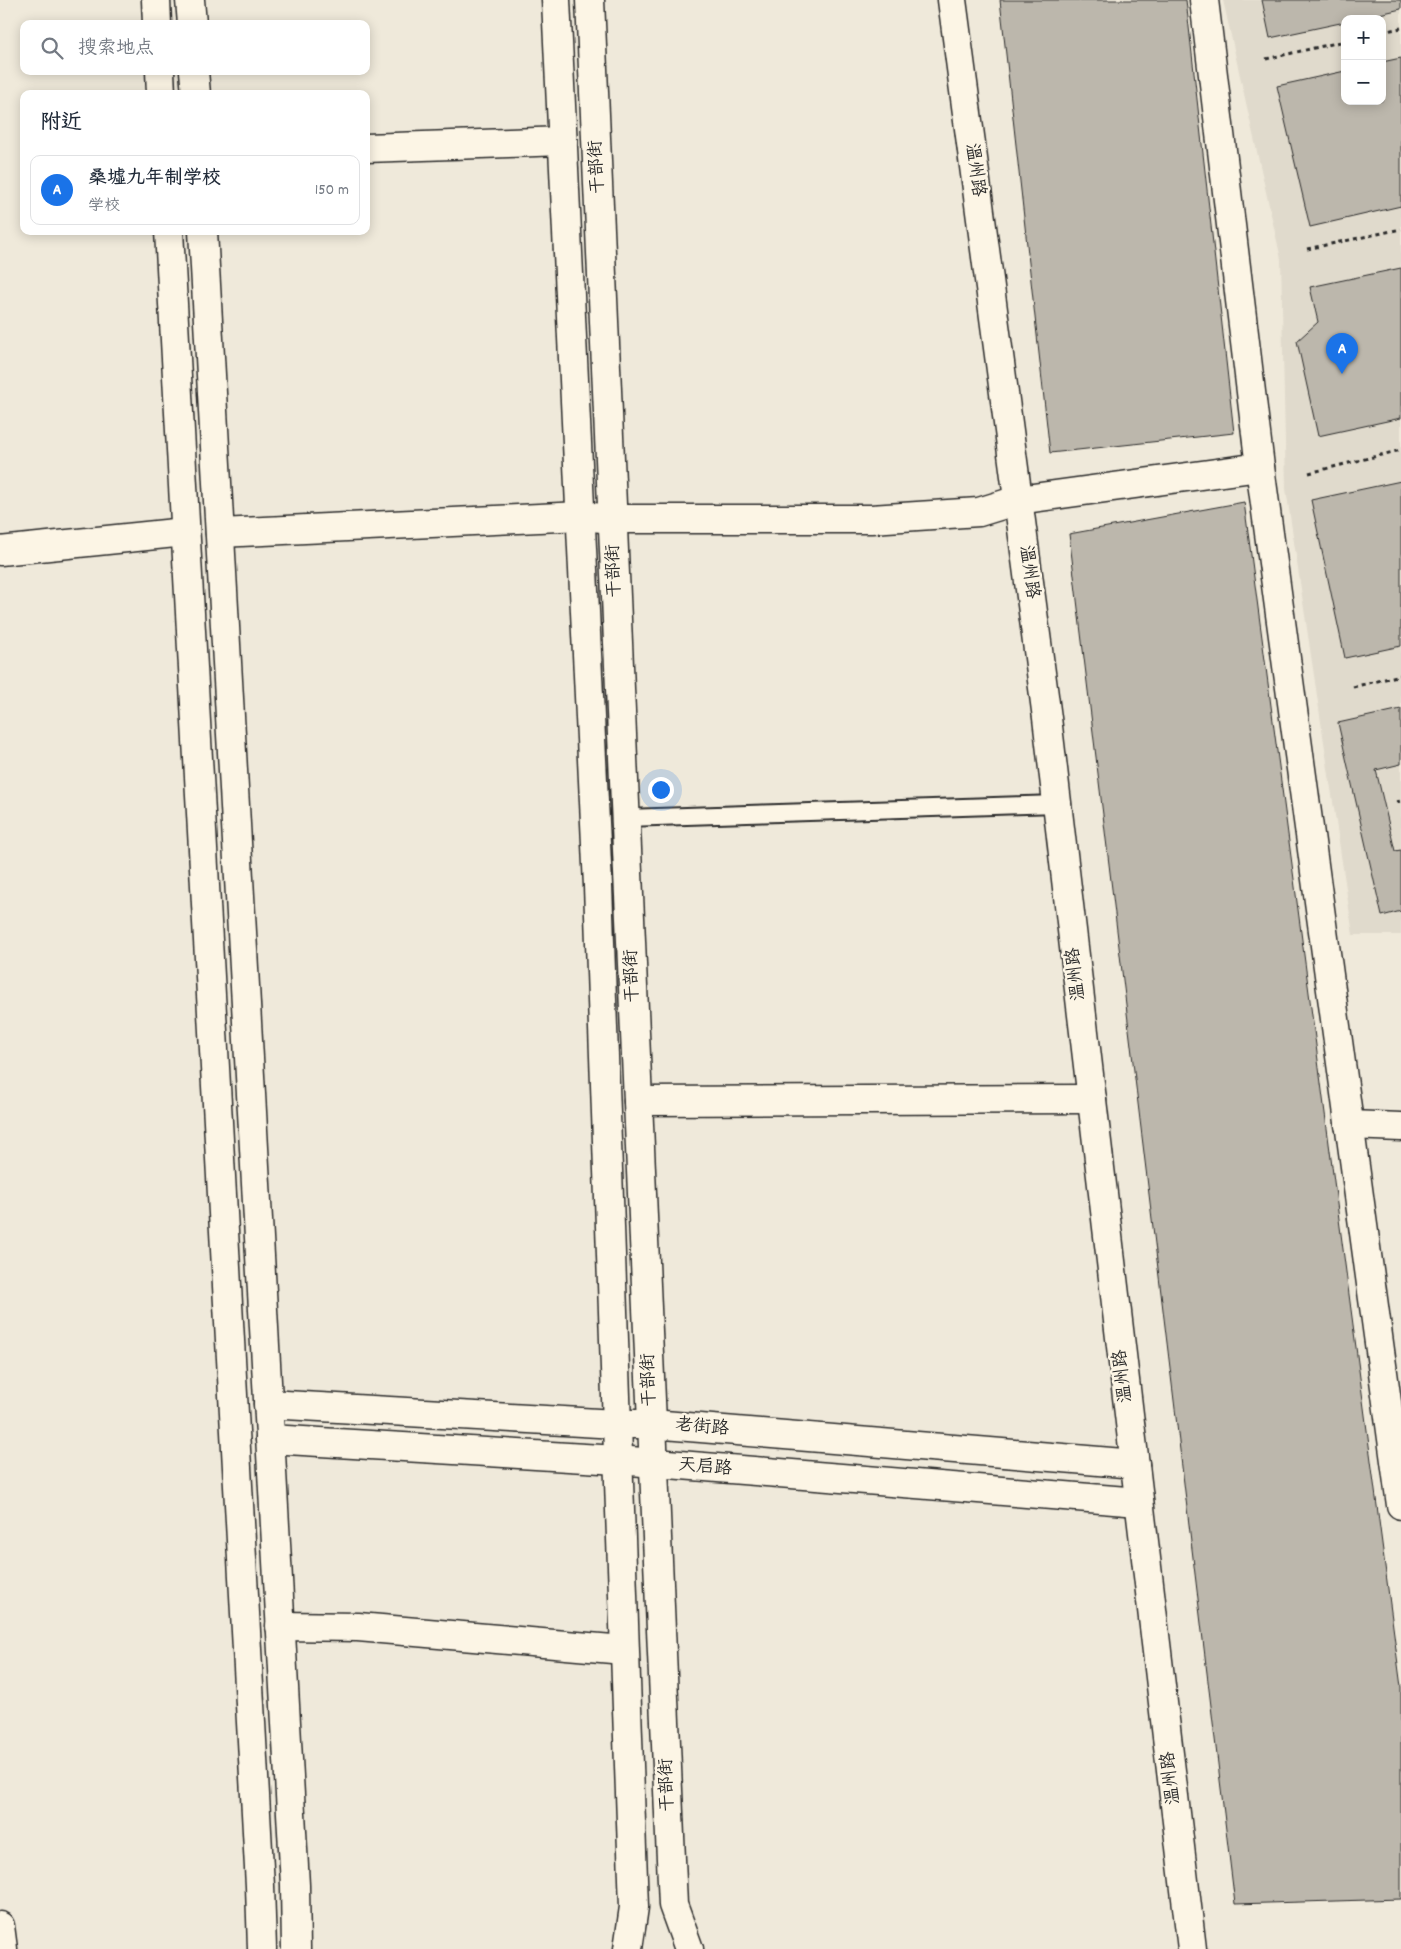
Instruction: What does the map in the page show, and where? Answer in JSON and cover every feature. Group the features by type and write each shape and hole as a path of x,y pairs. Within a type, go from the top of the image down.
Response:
{"street":[{"path":"156,0 157,20"},
{"path":"190,0 192,20"},
{"name":"干部街","path":"556,0 598,876 634,1907 628,1949"},
{"name":"干部街","path":"590,0 673,1905 688,1949"},
{"name":"温州路","path":"952,0 1057,804 1192,1949"},
{"path":"1204,0 1260,467 1401,1505"},
{"path":"160,75 161,90"},
{"path":"194,75 196,90"},
{"path":"370,148 563,141"},
{"path":"169,235 260,1876 262,1949"},
{"path":"203,235 270,1439 296,1949"},
{"path":"220,534 581,516 613,519 871,519 979,512 1018,500 1260,467"},
{"path":"0,551 185,532"},
{"path":"638,1101 1092,1099"},
{"path":"1349,1125 1401,1126"},
{"name":"老街路","path":"268,1404 616,1424 652,1424 1135,1464"},
{"name":"天启路","path":"270,1439 618,1460 1139,1502"},
{"path":"280,1626 358,1627 624,1650"},
{"path":"0,1926 4,1949"}],"lane":[{"path":"626,818 1057,804"}],"path":[{"path":"1386,31 1401,28"},
{"path":"1266,59 1341,42"},
{"path":"1307,249 1401,229"},
{"path":"1309,473 1401,450"},
{"path":"1354,687 1401,675"},
{"path":"1396,802 1401,801"}],"shaded area":[{"path":"1223,0 1401,0 1401,935 1353,935 1286,489 1281,259"}],"building":[{"path":"1000,0 1186,0 1234,433 1050,453"},
{"path":"1262,0 1401,0 1401,9 1375,15 1341,15 1341,23 1270,38"},
{"path":"1401,58 1401,206 1310,227 1277,86 1341,72 1341,105 1386,105 1386,61"},
{"path":"1401,268 1401,418 1318,436 1297,341 1318,322 1310,287"},
{"path":"1401,481 1401,646 1345,658 1311,500"},
{"path":"1244,502 1401,1687 1401,1899 1235,1904 1069,534"},
{"path":"1401,709 1401,764 1376,770 1395,851 1401,850 1401,911 1382,916 1338,723"}],"place":[{"name":"桑墟九年制学校","path":"1342,374"}]}
